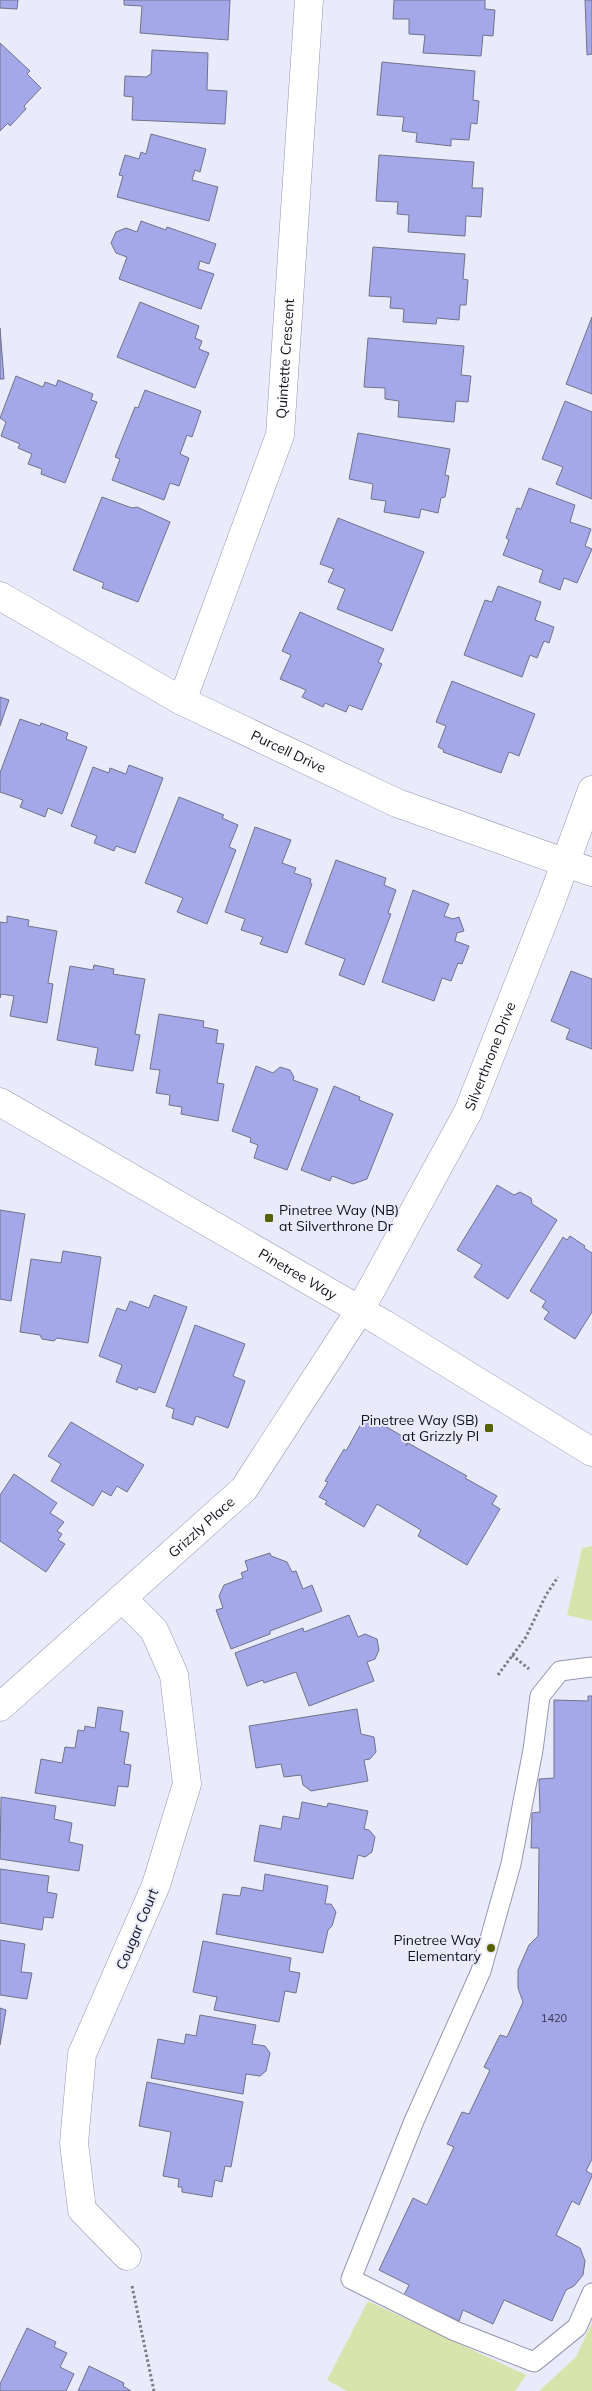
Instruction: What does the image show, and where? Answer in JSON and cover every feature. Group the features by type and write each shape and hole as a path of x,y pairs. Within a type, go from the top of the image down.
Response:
{"street":[{"name":"Quintette Crescent","path":"182,701 280,435 309,0"},
{"name":"Purcell Drive","path":"0,596 182,701 397,803 592,872"},
{"name":"Silverthrone Drive","path":"360,1310 468,1112 566,862 592,790"},
{"name":"Pinetree Way","path":"0,1102 360,1310 592,1452"},
{"name":"Grizzly Place","path":"0,1706 244,1489 360,1310"},
{"name":"Cougar Court","path":"122,1598 154,1630 174,1675 187,1784 156,1885 82,2054 74,2143 82,2210 127,2256"}],"lane":[{"path":"592,1667 560,1671 540,1696 533,1750 511,1864 481,1971 414,2121 351,2279 455,2331 534,2362 576,2328 592,2294"}],"path":[{"path":"498,1676 526,1637 546,1595 558,1577"},
{"path":"512,1655 536,1675"},
{"path":"127,2256 136,2312 154,2391"}],"green space":[{"path":"592,1546 592,1621 567,1615 582,1548"},
{"path":"368,2301 526,2375 515,2391 347,2391 327,2380"},
{"path":"592,2322 592,2391 539,2391 576,2357"}],"building":[{"path":"0,0 18,0 17,9 0,8"},
{"path":"124,0 230,0 228,40 140,33 142,6 124,5"},
{"path":"394,0 485,0 485,9 495,10 493,36 483,35 481,56 423,53 425,35 409,34 409,19 393,19"},
{"path":"585,0 592,0 592,54 587,55"},
{"path":"0,43 30,71 27,74 41,88 24,106 26,109 10,126 8,123 0,131"},
{"path":"152,50 208,53 207,90 227,91 225,124 132,120 133,97 124,96 125,76 146,77 151,74"},
{"path":"382,62 475,71 473,100 479,101 477,124 471,123 469,140 451,139 451,146 416,142 417,133 402,131 404,117 377,115"},
{"path":"151,134 206,149 200,172 195,170 192,180 218,187 209,221 117,197 123,176 119,175 125,155 139,159 141,152 146,154"},
{"path":"379,155 474,162 472,188 483,188 481,217 466,216 465,236 408,232 409,215 397,214 398,202 376,201"},
{"path":"141,221 166,230 167,227 216,244 209,264 200,261 198,269 214,274 201,309 119,279 127,257 116,253 111,243 116,232 126,228 137,232"},
{"path":"373,247 465,254 463,279 468,280 466,305 460,305 459,320 437,318 436,324 403,322 404,309 390,308 391,297 369,296"},
{"path":"140,302 199,326 195,338 202,341 199,349 209,353 195,388 117,357"},
{"path":"592,317 592,394 566,384"},
{"path":"0,328 4,379 0,379"},
{"path":"368,338 464,346 461,375 471,376 468,402 456,401 454,422 398,417 399,401 385,399 385,388 364,387"},
{"path":"16,376 43,387 45,382 56,386 58,380 93,394 91,400 97,402 65,483 41,474 42,469 28,464 32,454 18,448 20,444 1,436 6,422 0,418"},
{"path":"145,390 201,411 192,437 187,435 180,454 189,458 179,486 170,483 164,500 112,480 120,459 115,457 135,407 138,408"},
{"path":"565,401 592,412 592,499 556,484 563,467 542,459"},
{"path":"358,433 450,449 445,475 449,476 445,497 441,498 438,513 421,509 419,518 384,512 386,501 371,499 373,484 349,479"},
{"path":"529,488 575,505 570,522 591,529 585,546 592,549 577,583 564,578 560,590 539,582 543,570 503,555 509,540 506,538 517,508 521,509"},
{"path":"102,497 132,508 137,507 170,522 138,602 102,588 104,583 73,570"},
{"path":"338,518 424,552 392,631 337,609 345,589 328,582 334,569 320,564"},
{"path":"498,586 541,602 535,620 554,627 549,643 544,641 537,658 530,655 522,677 464,655 485,600 492,602"},
{"path":"300,612 384,649 378,662 382,664 362,710 349,705 346,712 325,703 323,707 302,697 306,690 280,679 291,655 282,651"},
{"path":"452,681 535,714 519,756 509,752 501,773 443,752 444,750 438,747 446,726 436,722"},
{"path":"0,697 9,700 0,726"},
{"path":"20,719 40,726 41,723 68,733 66,739 87,747 62,814 48,808 45,817 20,807 23,800 0,792 0,773"},
{"path":"129,765 163,778 135,853 116,846 114,851 94,843 97,836 71,826 93,767 109,773 110,768 126,774"},
{"path":"179,797 224,815 222,818 238,825 229,847 236,850 207,924 177,912 183,898 145,883"},
{"path":"255,827 291,840 282,863 296,868 294,873 311,879 310,883 312,884 287,953 260,944 263,937 241,930 245,919 225,912"},
{"path":"336,860 386,878 384,885 396,890 388,913 391,914 364,985 339,975 345,959 305,944"},
{"path":"413,890 449,904 444,916 453,919 459,917 464,931 457,933 455,941 469,946 462,964 458,963 451,981 442,978 434,1001 382,982"},
{"path":"7,916 29,920 28,926 57,931 48,983 53,984 47,1023 10,1016 14,996 1,994 0,998 0,922 7,923"},
{"path":"94,965 114,969 113,974 145,979 135,1034 140,1035 133,1071 95,1065 98,1048 57,1040 70,966 93,970"},
{"path":"571,971 592,979 592,1049 566,1039 570,1029 551,1021"},
{"path":"159,1014 204,1021 203,1027 218,1030 216,1043 224,1044 217,1083 224,1084 218,1121 181,1114 182,1107 169,1105 170,1095 156,1093 160,1070 150,1069"},
{"path":"256,1066 273,1073 280,1067 290,1070 294,1077 293,1080 318,1089 287,1170 254,1158 258,1145 250,1142 251,1138 232,1131"},
{"path":"334,1086 360,1097 359,1100 393,1114 367,1179 353,1184 332,1176 330,1181 301,1170"},
{"path":"497,1185 514,1195 520,1192 531,1198 532,1204 557,1220 508,1299 474,1277 482,1265 457,1250"},
{"path":"0,1210 25,1214 11,1301 0,1299"},
{"path":"570,1236 592,1253 592,1312 575,1339 544,1319 549,1312 542,1307 546,1301 530,1291 563,1237 567,1240"},
{"path":"63,1251 101,1257 88,1343 57,1338 54,1341 42,1339 40,1335 20,1332 31,1259 61,1263"},
{"path":"154,1295 187,1307 155,1393 138,1387 137,1390 116,1382 122,1365 99,1356 117,1308 126,1311 130,1301 149,1308"},
{"path":"195,1325 245,1344 233,1376 245,1381 228,1428 196,1416 193,1425 172,1418 174,1409 166,1406"},
{"path":"366,1415 409,1440 406,1446 408,1443 467,1476 465,1478 497,1496 492,1504 500,1509 467,1565 418,1536 421,1530 377,1504 364,1527 325,1504 327,1501 319,1497 328,1482 325,1481 344,1449 346,1451"},
{"path":"71,1422 144,1465 127,1492 117,1486 111,1496 102,1491 93,1506 51,1481 61,1464 48,1456"},
{"path":"14,1474 57,1503 50,1513 64,1522 57,1531 62,1534 58,1540 65,1544 46,1572 0,1541 0,1495"},
{"path":"270,1553 271,1556 287,1562 292,1572 296,1571 303,1589 312,1585 322,1611 270,1631 270,1634 231,1649 216,1610 223,1608 219,1596 224,1585 243,1578 241,1573 248,1570 245,1561"},
{"path":"349,1615 358,1637 365,1634 377,1639 379,1650 375,1659 367,1662 374,1681 309,1706 296,1672 264,1683 263,1680 247,1686 235,1653 303,1628 304,1632"},
{"name":"Pinetree Way Elementary","path":"588,1696 592,1696 592,2159 586,2171 592,2174 592,2176 579,2205 572,2201 556,2235 580,2248 585,2261 583,2275 574,2286 566,2290 552,2321 504,2300 493,2324 463,2310 459,2321 404,2295 409,2285 379,2270 413,2198 427,2205 454,2147 447,2144 462,2112 469,2114 490,2070 484,2067 500,2035 507,2037 523,2002 518,1988 518,1970 529,1945 538,1936 539,1848 531,1848 532,1813 540,1812 539,1779 554,1778 554,1700 588,1701"},
{"path":"98,1707 123,1711 120,1731 129,1733 124,1764 131,1765 128,1787 118,1786 115,1806 35,1793 41,1759 62,1763 65,1747 75,1748 78,1730 84,1731 85,1726 95,1728"},
{"path":"357,1709 361,1734 374,1737 376,1752 370,1759 364,1760 368,1781 311,1791 303,1785 301,1775 284,1777 281,1764 256,1768 249,1726"},
{"path":"1,1797 56,1806 54,1819 72,1823 69,1842 83,1845 79,1871 0,1859"},
{"path":"302,1802 327,1807 328,1803 368,1811 364,1829 369,1830 375,1837 372,1852 365,1857 358,1855 353,1879 254,1861 260,1825 281,1829 283,1816 299,1819"},
{"path":"0,1869 49,1876 47,1892 57,1894 53,1918 44,1917 42,1930 0,1923"},
{"path":"265,1874 328,1886 325,1904 331,1904 336,1912 332,1926 328,1930 323,1953 216,1934 223,1894 240,1896 242,1887 263,1891"},
{"path":"0,1940 25,1944 21,1972 32,1973 27,1999 0,1995"},
{"path":"203,1941 291,1958 289,1971 300,1973 296,1993 285,1991 279,2022 214,2010 217,1997 193,1992"},
{"path":"0,2008 6,2010 0,2045"},
{"path":"200,2015 256,2025 252,2044 265,2046 270,2053 266,2071 260,2076 246,2074 243,2094 151,2078 158,2039 184,2044 186,2034 196,2036"},
{"path":"147,2082 243,2102 231,2167 225,2166 222,2182 215,2180 212,2197 182,2192 182,2187 178,2187 179,2179 163,2176 171,2132 139,2126"},
{"path":"27,2328 56,2342 54,2347 67,2353 60,2367 74,2374 66,2391 0,2391 0,2384"},
{"path":"89,2366 124,2383 123,2386 131,2391 78,2391"}],"place":[{"name":"Pinetree Way (NB) at Silverthrone Dr","path":"269,1218"},
{"name":"Pinetree Way (SB) at Grizzly Pl","path":"489,1428"},
{"name":"Pinetree Way Elementary","path":"491,1948"}]}
